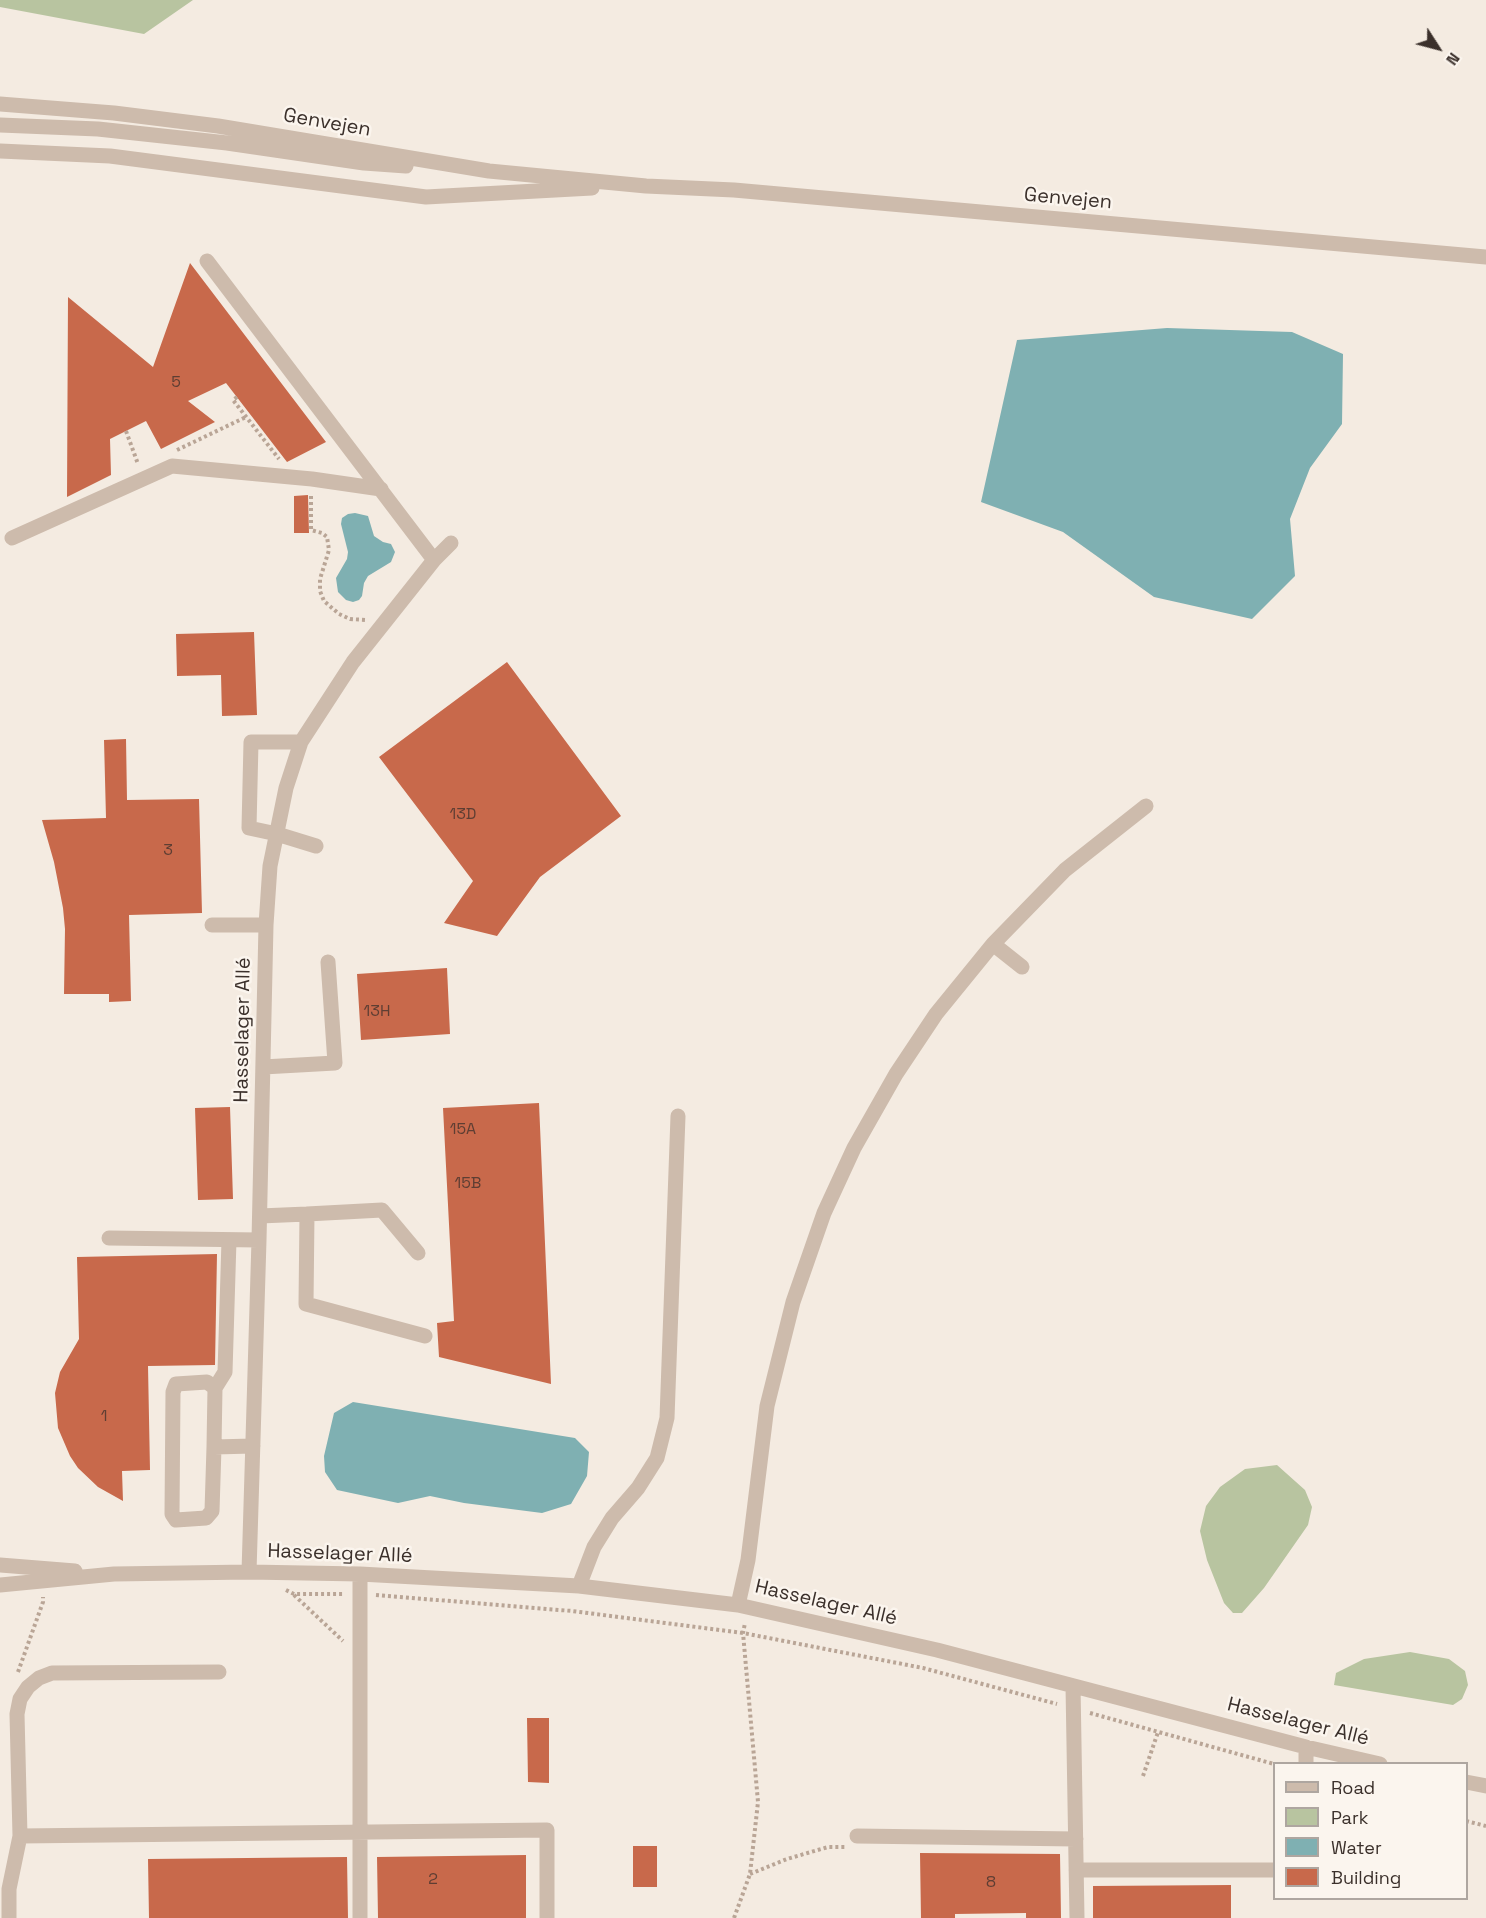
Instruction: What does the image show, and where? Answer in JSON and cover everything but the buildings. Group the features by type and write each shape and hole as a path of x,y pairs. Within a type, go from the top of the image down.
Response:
{"street":[{"name":"Genvejen","path":"0,104 114,113 218,126 489,171 646,186 734,190 1486,257"},
{"path":"0,125 98,129 227,143 364,163 489,171"},
{"name":"Genvejen","path":"0,152 110,156 426,197 646,186"},
{"path":"207,261 434,560"},
{"path":"12,538 172,466 312,479 381,489"},
{"name":"Hasselager Allé","path":"249,1572 266,926 270,866 286,788 301,742 353,662 434,560 451,543"},
{"path":"301,742 251,742 249,828 316,846"},
{"path":"744,1606 767,1406 793,1302 824,1213 854,1148 896,1074 936,1014 993,944 1065,870 1146,806"},
{"path":"212,925 266,926"},
{"path":"993,944 1022,967"},
{"path":"263,1068 335,1063 328,962"},
{"path":"579,1586 594,1547 612,1518 638,1488 657,1458 667,1418 678,1116"},
{"path":"260,1216 382,1210 418,1253"},
{"path":"307,1214 306,1304 425,1336"},
{"path":"109,1238 259,1240"},
{"path":"215,1388 207,1382 176,1384 173,1392 172,1514 176,1520 206,1518 212,1510 215,1388 225,1372 229,1240"},
{"path":"214,1447 253,1446"},
{"name":"Hasselager Allé","path":"0,1565 114,1574"},
{"name":"Hasselager Allé","path":"0,1585 114,1574 249,1572 360,1574 579,1586 744,1606 937,1650 1371,1762"},
{"path":"360,1574 360,1918"},
{"path":"9,1918 9,1889 20,1836 17,1714 20,1699 27,1687 39,1678 52,1673 219,1672"},
{"path":"1073,1686 1077,1918"},
{"path":"1306,1747 1306,1762"},
{"path":"1468,1782 1486,1786"},
{"path":"20,1836 547,1830 547,1918"},
{"path":"857,1836 1076,1839"},
{"path":"1076,1870 1273,1870"}],"path":[{"path":"237,398 233,400 286,468"},
{"path":"171,452 246,417"},
{"path":"126,431 144,479"},
{"path":"312,479 311,530 327,537 329,550 320,579 320,591 324,601 339,614 350,619 370,621 380,627"},
{"path":"15,1674 20,1671 44,1602 42,1581"},
{"path":"285,1590 294,1594 360,1657"},
{"path":"294,1594 360,1594 572,1611 743,1633 923,1668 1273,1763"},
{"path":"734,1918 750,1874 758,1802 743,1633 744,1606"},
{"path":"1143,1776 1158,1732"},
{"path":"1468,1821 1486,1826"},
{"path":"750,1874 787,1859 828,1847 857,1847 857,1836"}],"green space":[{"path":"0,0 193,0 144,34 0,7"},
{"path":"1277,1465 1305,1490 1312,1507 1308,1525 1264,1588 1242,1613 1233,1613 1224,1603 1207,1560 1200,1531 1206,1506 1220,1487 1245,1469"},
{"path":"1410,1652 1449,1659 1465,1671 1468,1685 1462,1699 1453,1705 1334,1685 1336,1673 1364,1659"}],"water":[{"path":"1167,328 1292,332 1343,354 1342,424 1310,468 1290,519 1295,576 1252,619 1154,597 1063,532 981,502 1017,340"},
{"path":"355,513 368,516 374,536 391,544 395,552 391,562 368,576 364,583 362,596 353,602 346,600 338,592 336,578 347,559 348,552 341,524 342,518"},
{"path":"353,1402 575,1438 589,1452 587,1476 571,1504 542,1513 464,1503 430,1496 398,1503 337,1490 325,1472 324,1456 334,1413"}]}
